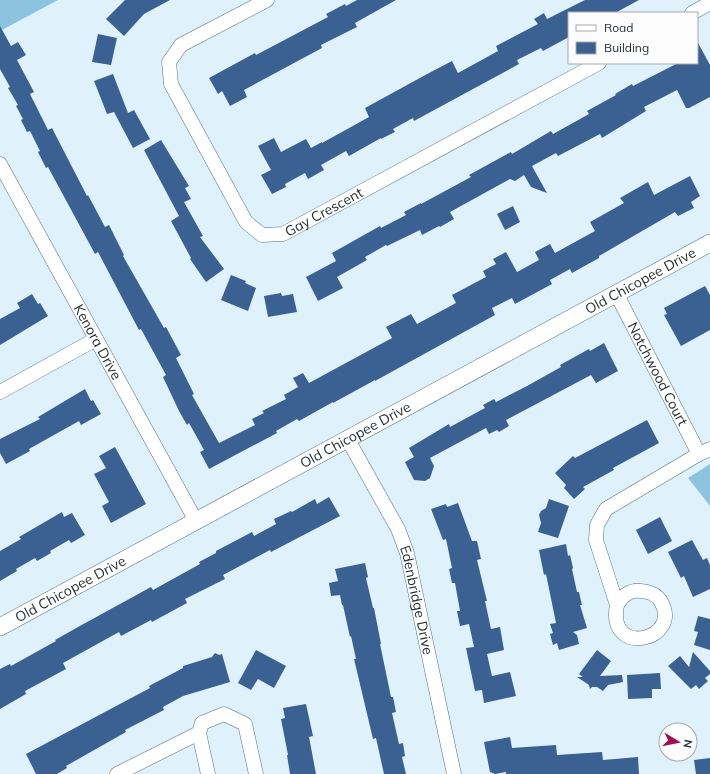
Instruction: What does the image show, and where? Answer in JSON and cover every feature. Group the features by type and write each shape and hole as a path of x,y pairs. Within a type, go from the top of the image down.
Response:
{"street":[{"name":"Gay Crescent","path":"267,0 181,45 169,62 171,84 246,222 262,235 284,234 597,64"},
{"path":"694,12 710,3"},
{"name":"Kenora Drive","path":"0,164 196,521"},
{"name":"Old Chicopee Drive","path":"0,626 710,243"},
{"name":"Notchwood Court","path":"616,293 705,452 606,509 597,525 596,540 617,605"},
{"path":"0,392 96,339"},
{"name":"Edenbridge Drive","path":"347,438 398,529 407,553 454,774"},
{"path":"208,774 199,733 202,722 224,714 245,724 256,774"},
{"path":"117,774 199,733"}],"shaded area":[{"path":"0,0 58,0 0,31"},
{"path":"710,464 710,506 688,478"}],"building":[{"path":"125,0 170,0 144,14 124,36 106,19"},
{"path":"357,0 396,0 355,23 357,27 321,45 322,48 244,90 247,97 230,106 222,91 218,94 209,78 255,53 256,55 328,17 326,14 345,4 346,6"},
{"path":"585,0 639,0 617,12 568,12 568,38 543,51 541,48 517,60 519,64 414,121 413,118 393,129 395,132 349,156 346,151 321,165 324,170 308,179 305,173 285,184 286,187 272,194 261,175 271,170 258,146 274,138 281,152 306,139 311,148 369,117 365,108 429,73 452,61 458,73 498,51 496,46 538,24 534,19 544,13 547,19"},
{"path":"0,26 11,46 18,42 26,55 17,60 34,92 30,94 48,130 52,128 87,196 88,195 105,227 109,225 124,255 123,256 164,328 166,327 181,355 176,358 194,394 192,395 219,443 255,425 252,419 264,413 262,411 286,399 284,395 298,387 293,378 303,373 309,383 392,338 386,327 411,314 417,324 456,303 452,295 486,277 483,271 496,264 493,259 506,252 517,272 539,260 535,252 550,244 555,253 595,231 590,222 624,203 620,198 648,182 654,195 690,176 700,196 691,202 694,208 678,216 675,212 572,273 570,269 550,280 552,284 515,304 512,298 492,308 495,315 299,421 297,419 276,431 277,433 209,469 200,452 204,450 189,423 187,425 179,411 163,377 166,375 141,329 139,330 98,252 95,254 48,167 46,168 38,152 40,151 30,131 27,132 21,120 23,119 16,106 18,105 8,88 10,87 0,69"},
{"path":"98,34 117,38 111,65 92,62"},
{"path":"698,43 710,65 710,97 689,108 686,108 677,90 644,107 646,111 602,138 600,134 558,156 556,153 532,166 547,193 531,187 524,175 515,181 510,179 450,212 454,219 440,227 439,226 422,235 420,230 387,246 386,245 365,257 367,260 337,277 343,288 318,301 306,277 336,261 332,253 380,226 381,228 406,215 404,212 471,177 469,175 511,152 512,154 551,131 553,134 589,114 587,111 616,95 615,94 632,84 633,86 676,64 698,64"},
{"path":"113,74 128,113 134,110 150,139 133,148 114,112 107,114 94,81"},
{"path":"161,140 189,186 185,188 191,199 184,202 203,236 200,237 224,269 206,282 190,259 191,258 171,221 179,216 144,150"},
{"path":"513,206 520,222 505,230 497,214"},
{"path":"231,275 246,281 245,283 256,288 248,311 221,300"},
{"path":"705,286 710,295 710,330 681,346 664,315 667,314 664,308"},
{"path":"281,293 282,296 293,294 297,312 268,317 264,296"},
{"path":"32,294 48,316 0,345 0,319 20,308 17,303"},
{"path":"604,343 618,371 596,383 591,375 506,420 509,426 499,432 497,430 489,434 486,428 430,458 434,466 430,478 425,481 414,480 405,462 414,457 409,448 449,424 450,427 485,408 483,405 494,399 496,402 561,367 560,365 589,349 590,351"},
{"path":"85,389 91,401 93,400 101,414 81,425 79,421 29,449 30,451 6,464 0,453 0,439 40,419 38,417"},
{"path":"647,420 659,443 613,468 614,470 583,487 585,489 574,499 564,488 566,485 555,473 573,456 575,458"},
{"path":"115,447 146,504 111,523 102,506 109,502 94,474 106,468 99,456"},
{"path":"329,497 340,516 223,575 225,579 185,599 187,603 152,622 151,620 121,636 119,632 63,663 66,669 25,691 26,694 0,709 0,669 10,664 11,666 151,587 153,590 200,564 199,562 216,553 216,551 252,532 254,536 276,524 274,519 291,511 292,512 315,499 317,504"},
{"path":"549,499 569,506 558,538 538,532 541,523 539,515 541,511 546,508"},
{"path":"458,503 472,541 477,541 481,559 477,560 487,601 485,601 491,629 500,627 504,650 487,654 492,676 510,672 516,696 484,703 482,690 475,691 466,648 474,647 469,624 460,626 457,611 460,611 455,583 452,583 449,569 452,568 446,539 443,540 431,509 446,504 447,507"},
{"path":"62,512 64,517 72,513 85,535 71,543 69,540 50,551 51,553 37,561 35,558 16,569 17,571 0,581 0,551 21,539 19,537"},
{"path":"660,517 672,541 648,554 636,530"},
{"path":"692,540 703,560 707,558 710,565 710,589 693,597 684,576 681,578 668,552"},
{"path":"566,544 568,556 570,555 573,568 577,592 579,592 582,605 580,605 587,628 573,632 577,635 579,644 559,650 557,643 553,645 550,634 553,633 550,624 556,623 546,574 544,575 539,550"},
{"path":"365,563 368,577 366,578 374,608 391,697 393,697 396,712 392,713 399,744 403,743 405,756 402,757 406,774 384,774 376,738 373,739 343,605 340,595 331,596 329,583 338,581 335,569"},
{"path":"698,616 710,619 710,650 694,645 698,632 694,631"},
{"path":"256,650 286,666 274,688 258,679 251,690 238,683"},
{"path":"597,650 611,661 600,676 622,675 623,682 608,685 603,691 597,687 592,687 590,689 589,685 577,677 583,677 579,674"},
{"path":"693,652 710,671 710,674 705,678 708,681 699,689 696,685 691,689 668,666 680,656 689,667"},
{"path":"215,653 219,655 222,654 230,682 183,696 163,707 164,710 125,730 126,732 66,766 67,768 57,774 36,774 26,754 150,688 149,686 183,668 183,666 212,657"},
{"path":"660,673 661,689 652,689 652,698 628,699 627,675"},
{"path":"306,704 313,736 309,737 316,774 290,774 281,719 285,718 283,708"},
{"path":"510,737 512,748 556,745 557,755 602,752 603,760 638,757 639,774 506,774 506,772 495,774 490,772 484,742"},
{"path":"710,758 710,774 696,774 694,762 698,762 698,760"}]}
